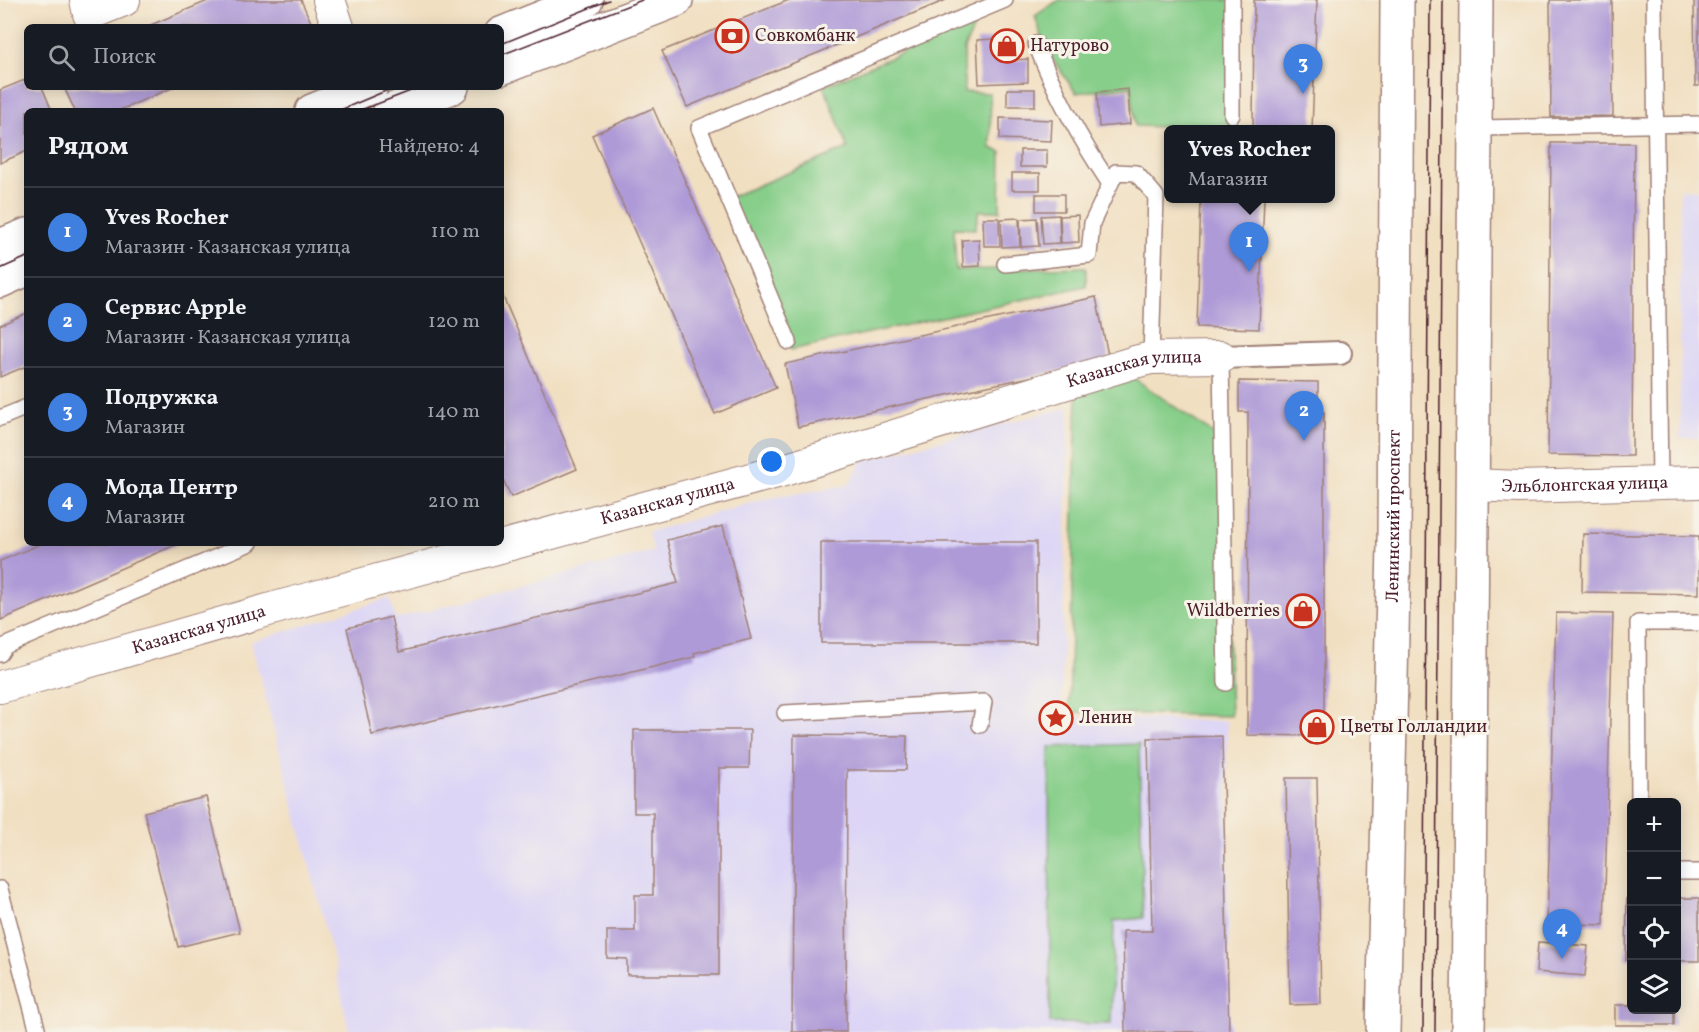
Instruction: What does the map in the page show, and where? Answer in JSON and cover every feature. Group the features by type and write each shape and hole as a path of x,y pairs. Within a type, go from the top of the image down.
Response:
{"main road":[{"path":"504,33 586,0"},
{"path":"504,67 641,7 676,0"},
{"name":"Ленинский проспект","path":"1383,1032 1394,545 1397,0"},
{"path":"1468,1032 1477,128 1476,0"},
{"path":"398,108 444,90"},
{"path":"321,108 363,94"},
{"path":"0,246 24,236"},
{"path":"0,280 24,270"}],"street":[{"path":"86,0 89,14 124,0"},
{"path":"329,0 337,24"},
{"name":"Казанская улица","path":"504,542 784,470 1151,358 1340,353"},
{"name":"Эльблонгская улица","path":"1473,485 1519,488 1699,482"},
{"name":"Казанская улица","path":"0,687 490,546"}],"lane":[{"path":"789,342 699,128 1005,0"},
{"path":"1232,0 1232,115"},
{"path":"1654,0 1660,483"},
{"path":"1036,44 1053,88 1083,144 1110,184"},
{"path":"1477,128 1699,124"},
{"path":"1005,264 1089,255 1092,223 1116,172 1136,173 1156,196 1151,358"},
{"path":"1221,357 1226,683"},
{"path":"0,418 24,408"},
{"path":"0,654 4,646 243,546"},
{"path":"1639,798 1638,623 1699,623"},
{"path":"785,713 984,702 980,725"},
{"path":"1681,872 1699,872"},
{"path":"0,889 38,1032"}],"shaded area":[{"path":"1680,189 1699,190 1699,438 1680,438"},
{"path":"1069,407 1061,717 1227,721 1230,1032 349,1032 335,963 251,642 390,598 396,619 654,551 648,532 765,499 849,485 862,461"}],"green space":[{"path":"1059,0 1232,0 1232,125 1135,126 1131,86 1076,93 1047,51 1035,16"},
{"path":"977,21 964,49 964,92 990,93 991,148 1001,152 1000,211 979,211 975,229 954,228 956,270 1086,267 1086,286 791,350 728,198 848,148 824,86"},
{"path":"1131,376 1222,440 1231,716 1069,712 1077,392"},
{"path":"1139,744 1143,918 1114,921 1111,1024 1050,1023 1049,747"}],"building":[{"path":"210,0 301,0 312,24 153,24"},
{"path":"789,0 946,0 687,107 662,51"},
{"path":"1254,0 1317,0 1312,125 1253,125"},
{"path":"1550,0 1612,0 1613,116 1551,117"},
{"path":"1694,0 1699,0 1699,86 1695,86"},
{"path":"1012,38 1012,60 1028,59 1028,82 979,84 977,40"},
{"path":"24,80 24,90 43,90 51,108 24,108 24,152 0,163 0,90"},
{"path":"1007,89 1035,89 1035,106 1007,106"},
{"path":"1128,89 1130,124 1099,127 1097,92"},
{"path":"65,90 167,90 125,108 74,108"},
{"path":"653,108 776,388 715,414 592,135"},
{"path":"1000,118 1052,120 1051,141 1000,139"},
{"path":"1551,143 1634,143 1632,456 1548,455"},
{"path":"1020,150 1047,150 1047,167 1020,167"},
{"path":"1012,173 1040,173 1040,190 1012,190"},
{"path":"1036,194 1064,194 1064,211 1036,211"},
{"path":"1201,203 1264,203 1259,329 1197,327"},
{"path":"1059,215 1060,243 1043,244 1041,216"},
{"path":"1078,215 1079,242 1061,243 1060,216"},
{"path":"983,218 999,218 1000,246 984,246"},
{"path":"1019,218 1020,246 1002,247 1001,219"},
{"path":"1037,218 1039,246 1021,247 1020,219"},
{"path":"979,239 980,266 963,267 962,240"},
{"path":"1096,297 1109,360 798,427 785,364"},
{"path":"504,299 577,469 511,497 504,482"},
{"path":"24,314 24,367 0,377 0,325"},
{"path":"1239,381 1318,382 1318,412 1324,412 1324,736 1247,735 1248,412 1239,412"},
{"path":"723,526 751,639 694,653 695,657 372,735 347,628 391,617 399,652 678,583 667,540"},
{"path":"1583,534 1699,536 1699,594 1582,592"},
{"path":"821,542 1036,542 1036,643 821,643"},
{"path":"36,546 173,546 1,620 0,561"},
{"path":"1556,613 1613,614 1604,925 1547,923"},
{"path":"634,730 750,730 749,768 719,768 719,975 627,975 627,959 607,958 607,931 635,931 635,895 653,895 653,813 634,813"},
{"path":"794,735 907,736 906,770 847,770 846,1032 792,1032"},
{"path":"1222,736 1229,1032 1125,1032 1123,931 1152,931 1148,738"},
{"path":"1286,778 1317,778 1321,1004 1290,1005"},
{"path":"206,797 240,932 178,947 144,812"},
{"path":"1627,897 1627,960 1626,960"},
{"path":"1681,898 1699,898 1699,961 1681,961"},
{"path":"1538,942 1588,946 1585,976 1536,972"},
{"path":"1615,1005 1627,1005 1627,1014 1674,1014 1674,1025 1615,1025"}],"tram line":[{"path":"504,43 609,0"},
{"path":"504,54 642,0"},
{"path":"1423,1032 1430,0"},
{"path":"1435,1032 1443,0"},
{"path":"345,108 388,90"},
{"path":"367,108 413,90"},
{"path":"0,269 24,258"}],"place":[{"name":"Совкомбанк","path":"732,36"},
{"name":"Натурово","path":"1007,46"},
{"name":"Подружка","path":"1303,94"},
{"name":"Yves Rocher","path":"1249,272"},
{"name":"Сервис Apple","path":"1304,441"},
{"name":"Wildberries","path":"1303,611"},
{"name":"Ленин","path":"1056,718"},
{"name":"Цветы Голландии","path":"1317,727"},
{"name":"Мода Центр","path":"1562,959"}]}
